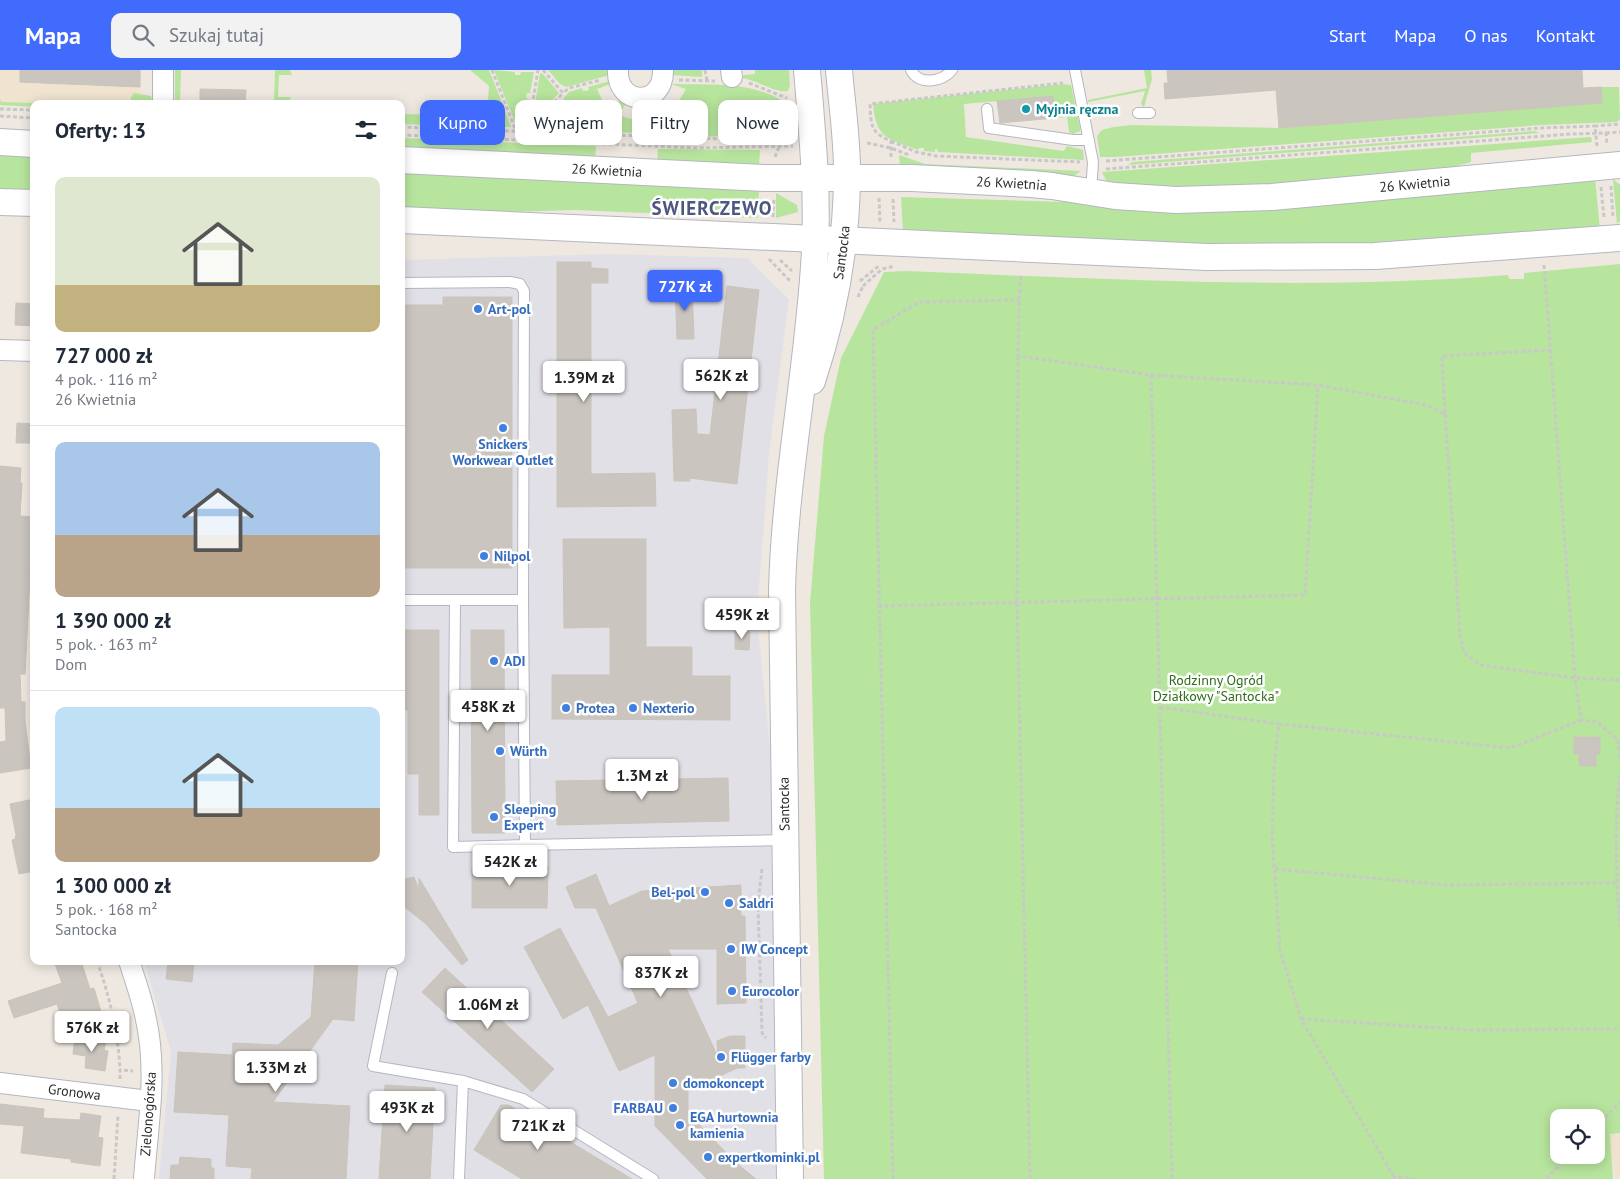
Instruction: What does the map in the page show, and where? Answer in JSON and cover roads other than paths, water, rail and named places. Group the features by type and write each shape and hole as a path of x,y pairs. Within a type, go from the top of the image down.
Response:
{"street":[{"path":"163,70 163,100"},
{"name":"Santocka","path":"790,1179 782,567 786,504 796,429 815,240 816,179 807,70"},
{"name":"Santocka","path":"796,429 827,335 844,241 847,178 839,70"},
{"path":"618,74 622,88 630,96 640,98 651,96 659,89 663,75"},
{"path":"0,142 30,144"},
{"name":"26 Kwietnia","path":"405,160 816,179 912,178 1052,186 1092,174 1149,199 1234,200 1612,164"},
{"path":"0,202 30,203"},
{"path":"405,220 1158,256 1303,258 1412,254 1613,228"},
{"path":"0,350 30,351"},
{"name":"Zielonogórska","path":"130,965 148,1033 151,1071 144,1179"},
{"name":"Gronowa","path":"0,1083 150,1101"}],"lane":[{"path":"911,70 919,79 933,81 942,79 952,70"},
{"path":"1075,70 1089,140 1092,174"},
{"path":"987,109 989,128 1074,140 1089,140"},
{"path":"1138,114 1150,113"},
{"path":"405,283 510,282 520,284 524,291 523,600 525,845"},
{"path":"405,600 523,600"},
{"path":"456,600 453,847 785,840"},
{"path":"392,972 373,1066 463,1081 523,1099 653,1179"},
{"path":"459,1179 463,1081"}],"place":[{"name":"Myjnia ręczna","path":"1026,109"},
{"name":"Art-pol","path":"478,309"},
{"name":"Snickers Workwear Outlet","path":"503,428"},
{"name":"Nilpol","path":"484,556"},
{"name":"ADI","path":"494,661"},
{"name":"Protea","path":"566,708"},
{"name":"Nexterio","path":"633,708"},
{"name":"Würth","path":"500,751"},
{"name":"Sleeping Expert","path":"494,817"},
{"name":"Bel-pol","path":"705,892"},
{"name":"Saldri","path":"729,903"},
{"name":"IW Concept","path":"731,949"},
{"name":"Eurocolor","path":"732,991"},
{"name":"Flügger farby","path":"721,1057"},
{"name":"domokoncept","path":"673,1083"},
{"name":"FARBAU","path":"673,1108"},
{"name":"EGA hurtownia kamienia","path":"680,1125"},
{"name":"expertkominki.pl","path":"708,1157"}],"district":[{"name":"ŚWIERCZEWO","path":"712,208"}],"park label":[{"name":"Rodzinny Ogród Działkowy \"Santocka\"","path":"1216,688"}]}
